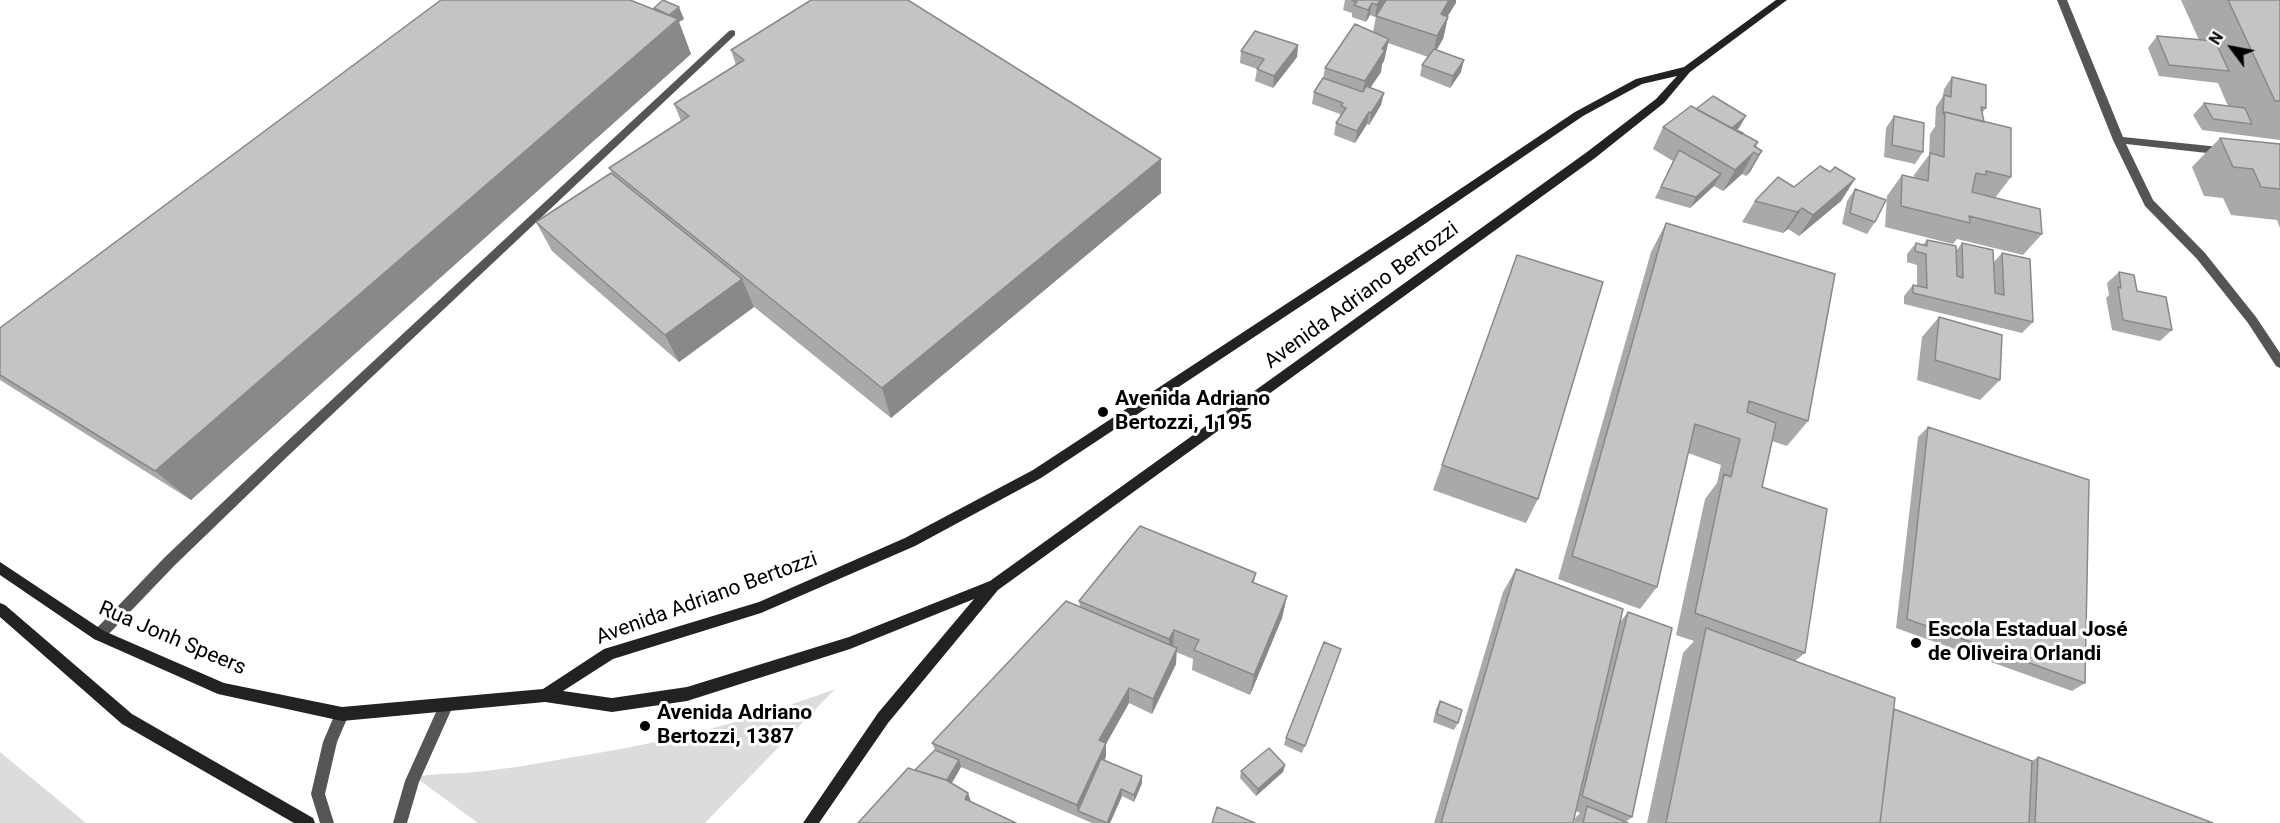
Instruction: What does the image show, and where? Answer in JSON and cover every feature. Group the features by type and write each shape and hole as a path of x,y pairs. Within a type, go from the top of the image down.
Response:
{"main road":[{"name":"Avenida Adriano Bertozzi","path":"446,705 545,695 612,705 687,694 850,643 995,585 1591,155 1660,101 1687,70 1782,0"},
{"name":"Avenida Adriano Bertozzi","path":"545,695 609,654 761,607 910,543 1028,479 1388,243 1579,114 1640,81 1687,70"},
{"name":"Rua Jonh Speers","path":"0,568 99,635 223,689 342,714 446,705"},
{"path":"810,823 883,718 995,585"},
{"path":"0,609 127,719 308,823"}],"street":[{"path":"2062,0 2118,140 2149,203 2200,256 2252,321 2280,363"},
{"path":"99,635 170,561 732,33"},
{"path":"2118,140 2234,152"},
{"path":"400,823 412,781 446,705"},
{"path":"327,823 318,794 330,742 342,714"}],"shaded area":[{"path":"835,689 705,823 478,823 415,777 512,768 641,745 739,721"},
{"path":"0,752 86,823 0,823"}],"building":[{"path":"441,0 630,0 678,19 155,471 0,375 0,328"},
{"path":"663,0 679,7 669,15 654,8"},
{"path":"811,0 908,0 1161,159 882,388 609,168 689,116 674,104 744,60 731,50"},
{"path":"1352,0 1380,0 1377,5 1372,3 1368,10 1354,5 1357,2"},
{"path":"1386,0 1449,0 1441,14 1448,17 1437,36 1376,16"},
{"path":"2228,0 2280,0 2280,101 2275,101"},
{"path":"1355,24 1389,39 1382,49 1385,50 1365,81 1325,68"},
{"path":"1255,31 1298,45 1274,76 1257,69 1264,59 1241,51"},
{"path":"2157,36 2215,41 2229,71 2169,65"},
{"path":"1434,49 1464,60 1453,76 1422,65"},
{"path":"1952,77 1986,85 1986,108 1981,107 1984,122 1945,112 1943,114 1944,95 1951,97"},
{"path":"1323,78 1363,92 1366,86 1384,93 1357,131 1336,123 1346,108 1341,106 1343,103 1314,92"},
{"path":"1713,96 1746,116 1732,128 1742,134 1696,109"},
{"path":"2204,103 2245,108 2252,124 2213,119"},
{"path":"1691,106 1758,142 1754,146 1762,151 1758,155 1754,152 1735,170 1663,127"},
{"path":"1945,112 2011,128 2011,177 1986,171 1986,175 1976,173 1972,192 2040,209 2042,234 1969,216 1970,223 1901,206 1902,175 1928,181 1930,153 1944,157"},
{"path":"1894,116 1924,123 1923,152 1892,145"},
{"path":"2220,138 2280,144 2280,189 2261,187 2253,169 2233,167"},
{"path":"1679,150 1721,174 1696,197 1661,187"},
{"path":"1820,166 1830,172 1835,167 1855,179 1813,215 1802,208 1797,212 1755,201 1778,177 1794,187"},
{"path":"611,173 742,279 665,335 536,222"},
{"path":"1855,189 1886,200 1875,222 1850,213"},
{"path":"1666,223 1835,274 1808,421 1749,401 1747,412 1776,423 1762,487 1827,509 1805,653 1695,613 1724,474 1731,477 1740,439 1695,424 1657,587 1572,556"},
{"path":"1927,240 1956,246 1957,276 1963,278 1962,243 1993,250 1995,293 2004,295 2002,253 2030,259 2033,322 1913,293 1913,285 1927,288 1926,254 1915,251 1916,243 1927,246"},
{"path":"1517,255 1603,282 1538,499 1442,465"},
{"path":"2119,272 2134,275 2137,291 2166,297 2172,330 2123,320 2118,287 2121,288"},
{"path":"1939,317 2002,335 2000,380 1935,360"},
{"path":"1928,427 2089,480 2085,683 1907,619"},
{"path":"1140,526 1256,573 1252,582 1287,596 1254,675 1194,650 1199,640 1174,630 1169,639 1079,601"},
{"path":"1516,569 1623,609 1573,823 1441,823"},
{"path":"1066,601 1177,648 1153,699 1129,688 1099,740 1106,743 1077,805 932,743"},
{"path":"1628,612 1672,628 1632,817 1582,796"},
{"path":"1706,628 1895,698 1880,823 1666,823"},
{"path":"1324,642 1341,649 1305,746 1286,738"},
{"path":"1440,701 1462,710 1458,723 1437,714"},
{"path":"1894,709 2032,761 2029,823 1880,823"},
{"path":"1269,748 1285,765 1258,789 1241,771"},
{"path":"935,750 959,760 947,780 915,770"},
{"path":"2038,757 2213,823 2035,823"},
{"path":"1101,759 1142,776 1134,795 1121,789 1107,823 1078,811"},
{"path":"908,768 946,780 968,793 965,799 1016,823 858,823"},
{"path":"1587,806 1628,823 1583,823"},
{"path":"1217,807 1255,823 1212,823"}],"place":[{"name":"Avenida Adriano Bertozzi, 1195","path":"1103,412"},
{"name":"Escola Estadual José de Oliveira Orlandi","path":"1916,643"},
{"name":"Avenida Adriano Bertozzi, 1387","path":"645,726"}]}
